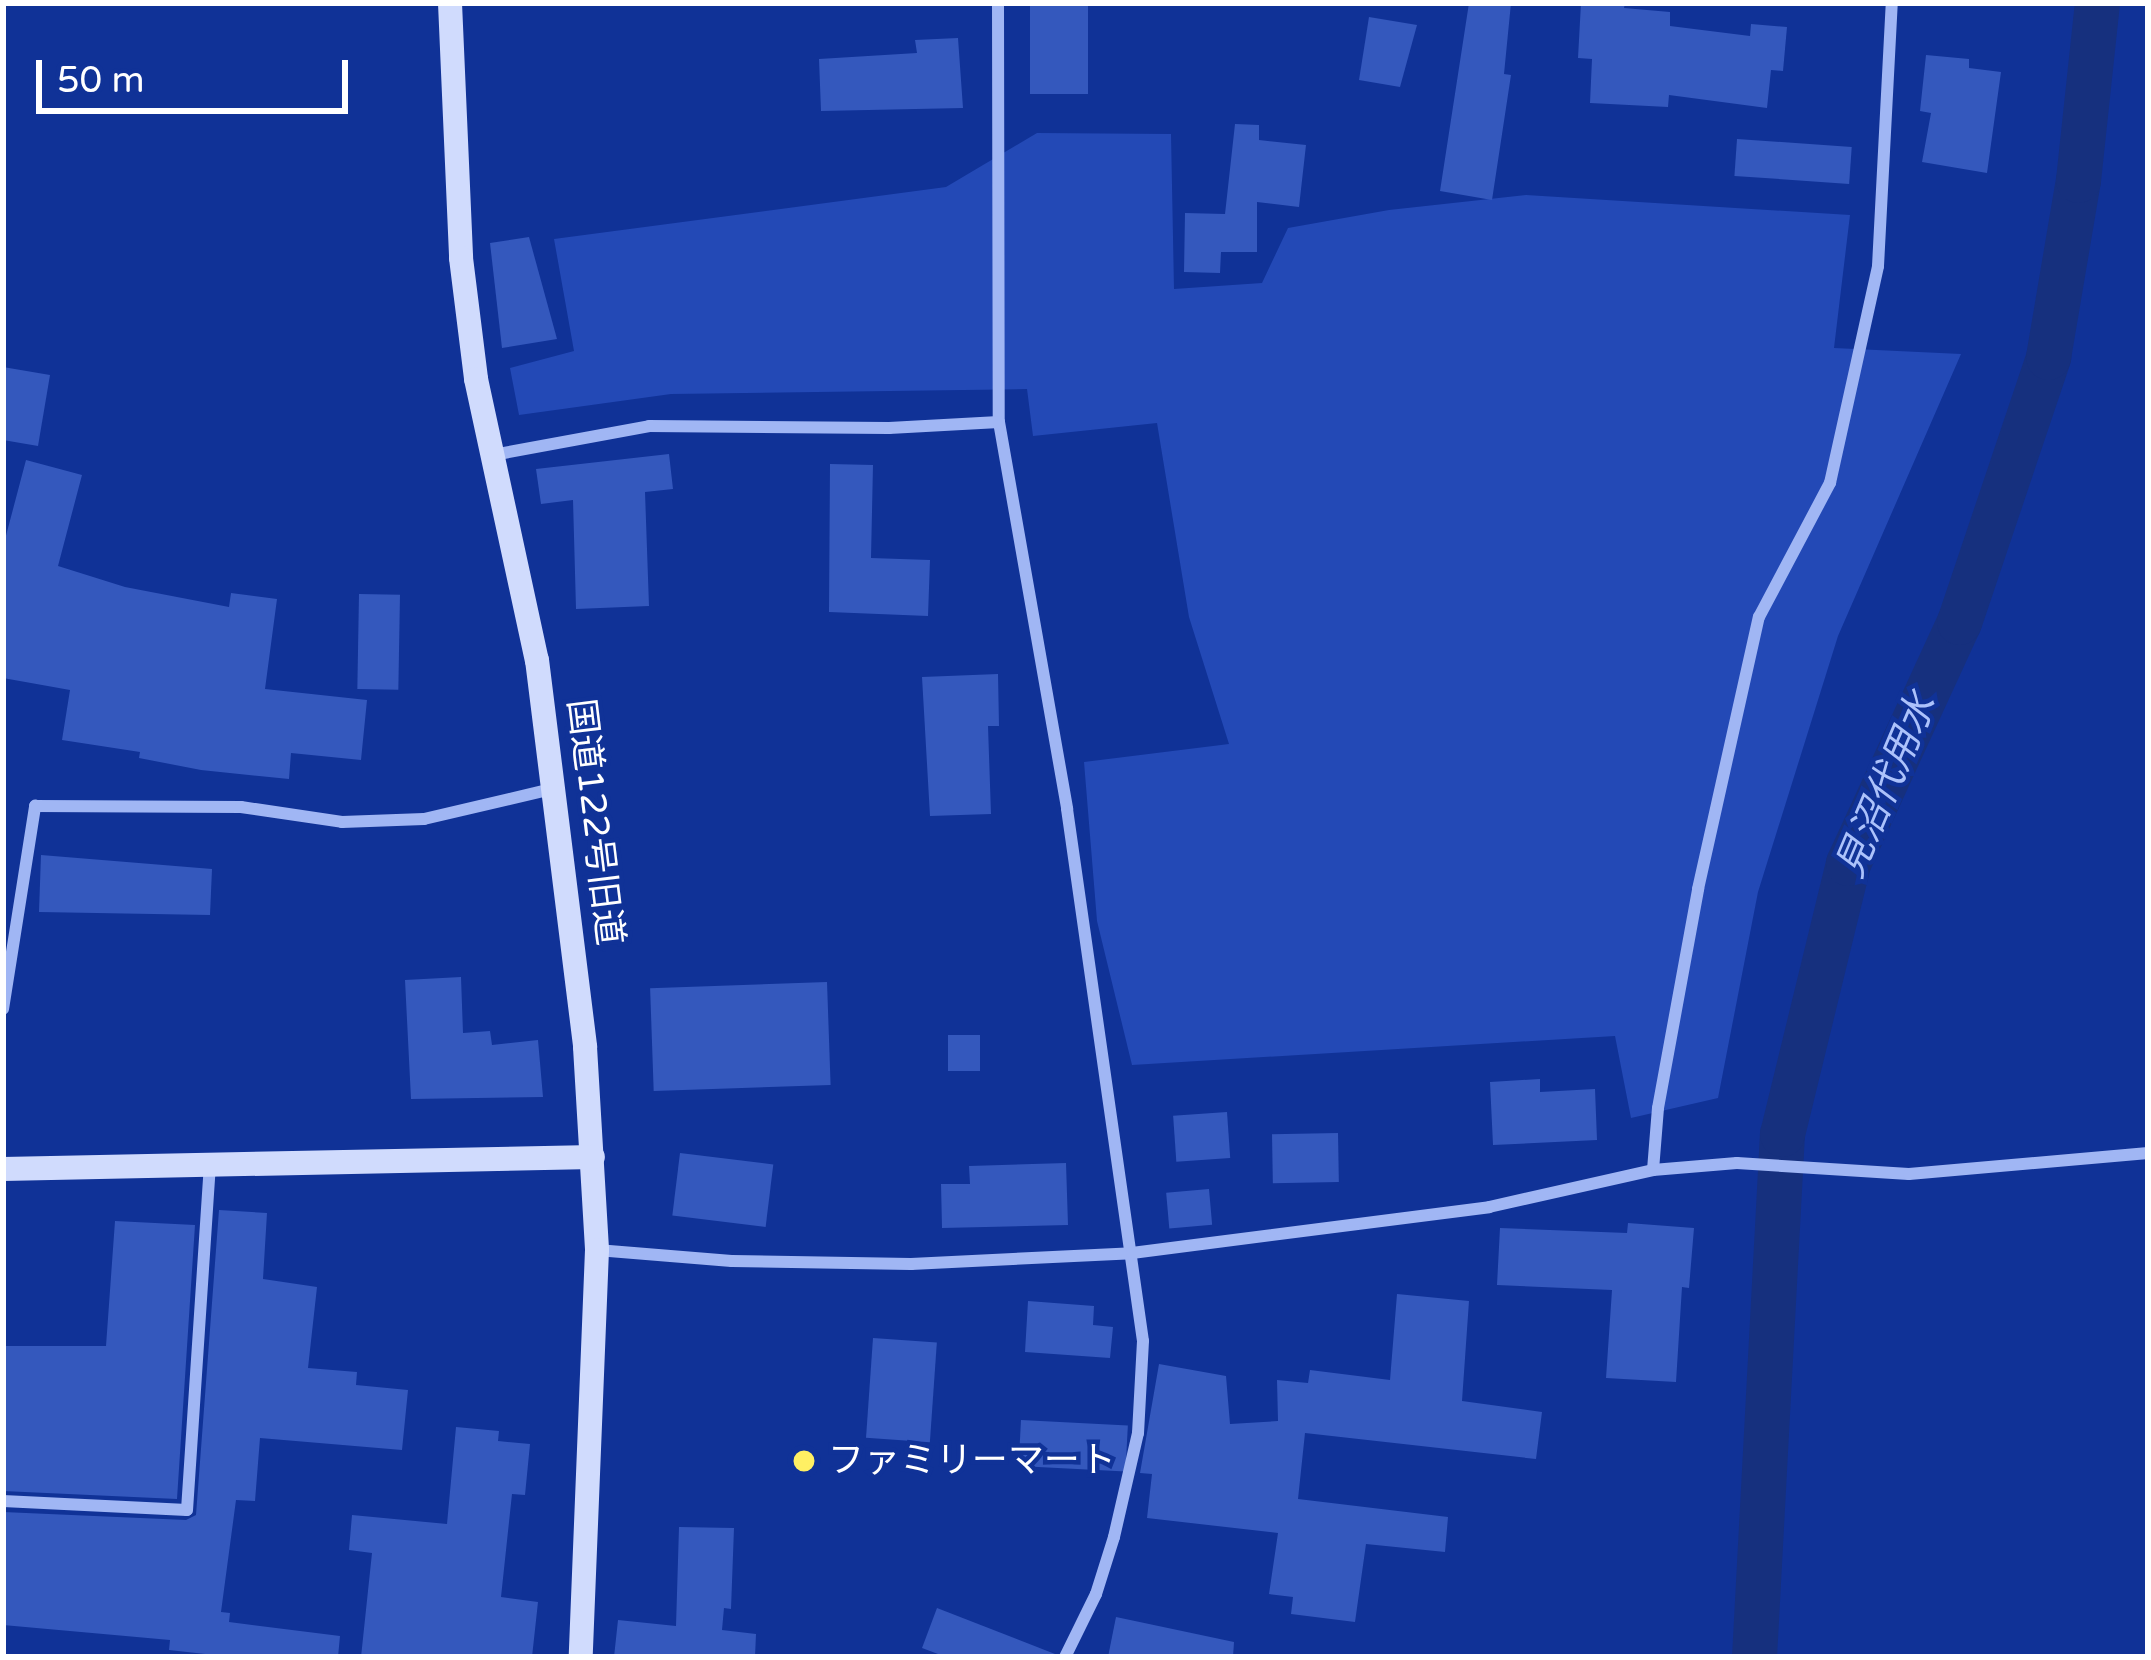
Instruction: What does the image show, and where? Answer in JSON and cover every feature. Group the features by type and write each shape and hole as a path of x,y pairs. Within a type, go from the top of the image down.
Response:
{"street":[{"name":"国道122号旧道","path":"450,3 461,258 476,379 537,659 557,788 593,1157 597,1250 581,1657"},
{"path":"998,3 999,422 1066,809 1143,1341 1138,1432 1096,1594 1065,1657"},
{"path":"1653,1170 1658,1108 1698,889 1759,617 1830,483 1878,266 1892,3"},
{"path":"492,456 649,426 889,428 999,422"},
{"path":"3,1009 35,806 241,807 342,822 424,819 557,788"},
{"path":"597,1250 732,1261 910,1264 1132,1252 1489,1207 1653,1170 1748,1164 1909,1174 2148,1153"},
{"path":"3,1169 593,1157"},
{"path":"3,1501 187,1510 210,1162"}],"shaded area":[{"path":"1037,133 1171,134 1174,289 1262,283 1288,228 1389,210 1526,195 1850,215 1834,348 1961,354 1838,636 1758,892 1718,1098 1631,1118 1615,1036 1132,1065 1097,921 1084,762 1229,744 1189,617 1157,423 1033,436 1027,389 671,394 519,415 510,368 574,351 554,239 946,187"}],"building":[{"path":"1030,3 1088,3 1088,94 1030,94"},
{"path":"1469,3 1511,3 1504,74 1511,75 1492,200 1440,191"},
{"path":"1581,3 1625,3 1624,8 1670,12 1670,26 1750,36 1751,24 1787,27 1783,71 1771,70 1767,108 1669,95 1668,107 1590,103 1592,59 1578,58"},
{"path":"1369,17 1417,25 1400,87 1359,80"},
{"path":"958,38 963,108 821,111 819,59 917,53 915,40"},
{"path":"1926,55 1969,59 1969,68 2001,72 1987,173 1922,162 1931,113 1920,111"},
{"path":"1235,124 1259,125 1259,140 1306,145 1299,207 1257,202 1257,252 1221,252 1220,273 1184,272 1185,213 1225,214"},
{"path":"1737,139 1852,147 1849,184 1734,176"},
{"path":"529,237 557,339 502,348 490,243"},
{"path":"3,367 50,375 38,446 3,440"},
{"path":"669,454 673,489 645,492 649,606 576,609 573,500 541,504 536,469"},
{"path":"26,460 82,475 58,566 125,587 229,607 231,593 277,599 265,689 367,700 361,760 291,753 289,779 201,770 139,758 140,752 62,740 70,690 3,678 3,547"},
{"path":"830,464 873,465 871,558 930,560 928,616 829,612"},
{"path":"359,594 400,595 398,690 357,689"},
{"path":"998,674 999,726 988,726 991,814 930,816 922,677"},
{"path":"41,855 212,869 210,915 39,912"},
{"path":"461,977 463,1033 490,1031 492,1045 538,1040 543,1097 411,1099 405,980"},
{"path":"827,982 831,1085 654,1091 650,988"},
{"path":"948,1035 980,1035 980,1071 948,1071"},
{"path":"1540,1079 1540,1092 1595,1089 1597,1140 1493,1145 1490,1082"},
{"path":"1227,1112 1230,1158 1176,1162 1173,1116"},
{"path":"1338,1133 1339,1182 1273,1183 1272,1134"},
{"path":"680,1153 773,1164 766,1227 672,1216"},
{"path":"1066,1163 1068,1225 942,1228 941,1184 970,1184 969,1166"},
{"path":"1209,1189 1212,1225 1169,1229 1166,1193"},
{"path":"219,1210 267,1213 263,1279 317,1287 308,1368 357,1372 356,1385 408,1390 402,1450 260,1438 255,1501 236,1500 221,1612 230,1613 229,1622 340,1636 338,1657 232,1657 169,1650 170,1640 3,1625 3,1512 186,1520 196,1515"},
{"path":"115,1221 195,1225 177,1499 3,1491 3,1346 106,1346"},
{"path":"1628,1223 1694,1228 1689,1288 1682,1287 1676,1382 1606,1378 1612,1290 1497,1285 1500,1228 1627,1233"},
{"path":"1397,1294 1469,1301 1462,1401 1542,1412 1536,1459 1305,1433 1298,1499 1448,1517 1445,1552 1366,1544 1355,1622 1291,1614 1293,1597 1269,1594 1278,1533 1147,1518 1152,1474 1140,1473 1159,1364 1226,1376 1230,1424 1278,1421 1277,1380 1308,1383 1310,1370 1390,1380"},
{"path":"1028,1301 1094,1306 1093,1325 1113,1327 1110,1358 1025,1352"},
{"path":"873,1338 937,1342 930,1442 866,1438"},
{"path":"1021,1420 1128,1426 1125,1472 1019,1466"},
{"path":"456,1427 499,1431 498,1441 530,1444 525,1495 512,1494 501,1597 538,1602 532,1657 361,1657 372,1553 349,1550 352,1515 447,1524"},
{"path":"679,1527 734,1528 731,1609 724,1608 722,1630 756,1634 755,1657 614,1657 618,1620 676,1626"},
{"path":"937,1608 1055,1657 946,1657 922,1648"},
{"path":"1116,1617 1234,1642 1233,1657 1108,1657"}],"waterway":[{"name":"見沼代用水","path":"1754,1657 1782,1134 1848,863 1959,622 2048,357 2078,180 2097,3"}],"place":[{"name":"ファミリーマート","path":"804,1461"}]}
